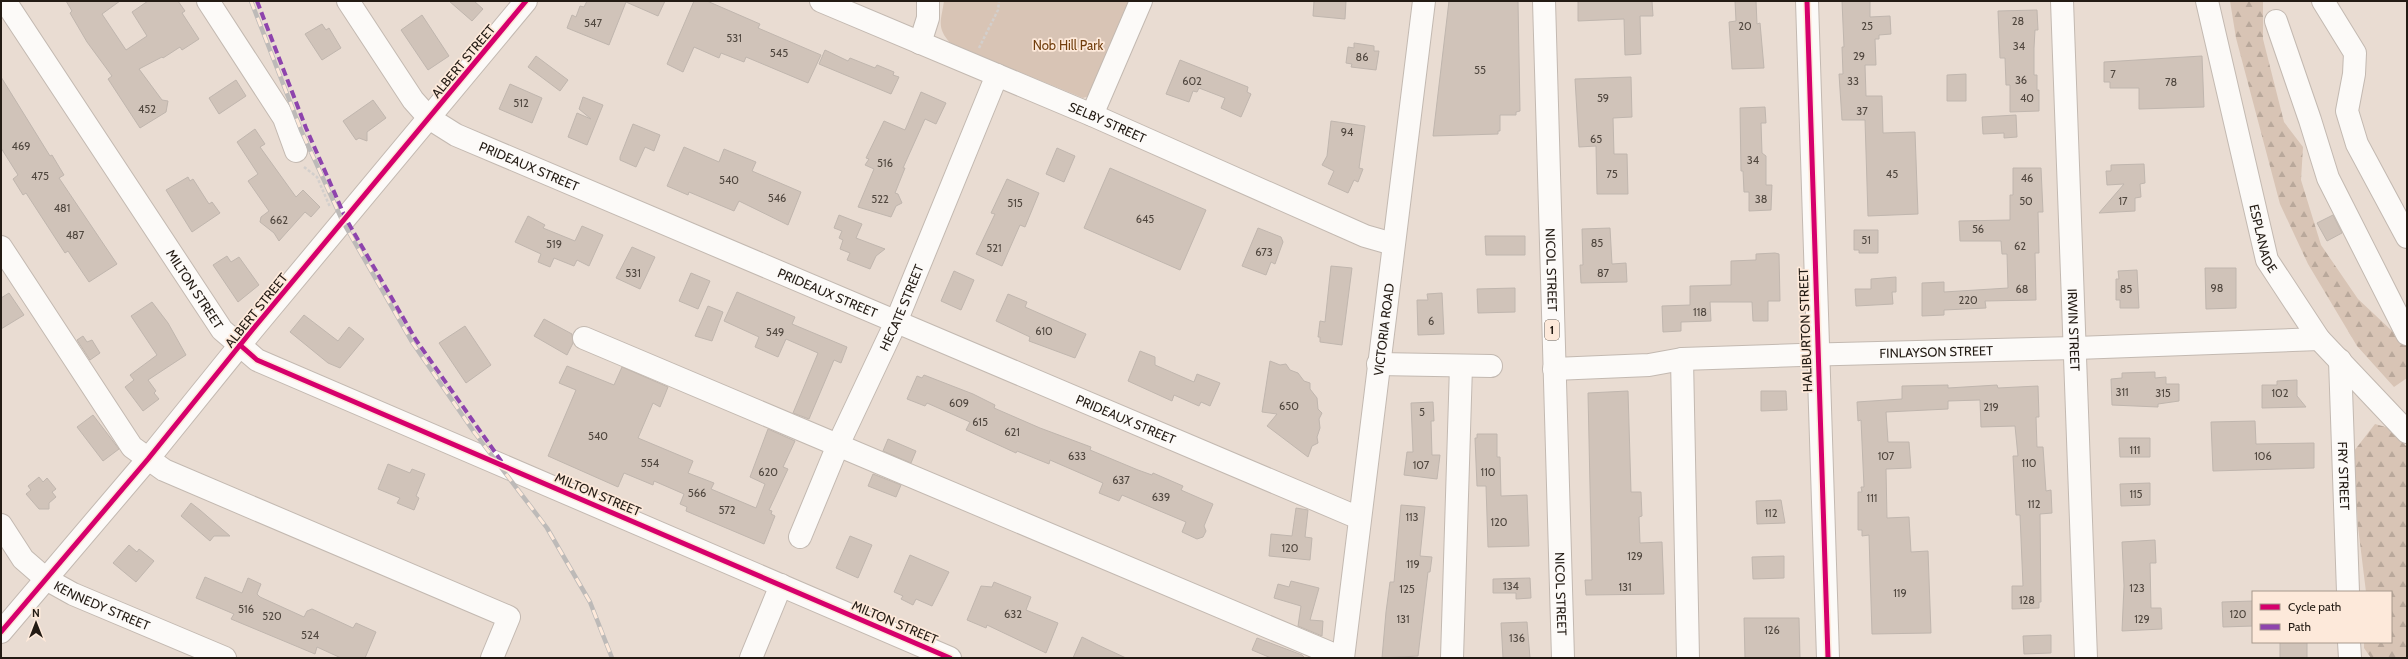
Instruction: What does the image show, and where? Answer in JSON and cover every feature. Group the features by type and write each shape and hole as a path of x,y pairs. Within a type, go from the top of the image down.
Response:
{"main road":[{"name":"MILTON STREET","path":"5,1 222,330 257,360 950,658"},
{"path":"208,1 284,118 296,151"},
{"name":"PRIDEAUX STREET","path":"348,1 413,100 430,118 456,135 1359,518"},
{"name":"ALBERT STREET","path":"1,632 148,459 240,345 526,1"},
{"name":"SELBY STREET","path":"821,1 1092,115 1365,236 1393,244"},
{"path":"920,43 928,18 928,1"},
{"path":"1092,115 1141,1"},
{"name":"VICTORIA ROAD","path":"1342,658 1424,1"},
{"name":"NICOL STREET","path":"1544,1 1563,658"},
{"name":"HALIBURTON STREET","path":"1807,1 1817,354 1828,658"},
{"name":"IRWIN STREET","path":"2062,1 2076,348 2086,658"},
{"name":"ESPLANADE","path":"2207,1 2267,260 2319,339 2407,432"},
{"path":"2323,1 2355,53 2354,74 2347,111 2357,144 2407,238"},
{"path":"2276,21 2328,178 2407,334"},
{"name":"HECATE STREET","path":"800,537 838,445 896,322 997,75"},
{"path":"1,247 132,447 164,470 509,617 492,658"},
{"path":"584,338 1342,658"},
{"name":"FINLAYSON STREET","path":"1554,369 1649,365 1682,359 1817,354 2076,348 2319,339"},
{"path":"1682,359 1688,658"},
{"name":"FRY STREET","path":"2340,360 2348,591"},
{"path":"1378,364 1491,366"},
{"path":"1452,658 1461,366"},
{"name":"KENNEDY STREET","path":"1,525 23,559 46,579 73,594 225,658"},
{"path":"751,658 781,585"},
{"path":"2349,643 2350,658"}],"path":[{"path":"971,65 998,10 999,1"},
{"path":"296,151 304,167 317,177 339,227"}],"green space":[{"name":"Nob Hill Park","path":"944,1 1137,1 1092,95 1083,98 951,44 941,28"},
{"path":"2230,1 2263,1 2263,39 2284,122 2303,147 2301,180 2321,245 2358,299 2407,345 2407,378 2394,387 2357,346 2308,264 2280,204 2236,38"},
{"path":"2375,424 2389,428 2407,447 2407,658 2371,658 2364,648 2364,643 2392,643 2392,591 2366,591 2358,527 2354,451"}],"building":[{"path":"66,1 120,1 102,14 126,50 147,36 132,12 148,1 178,1 185,11 182,13 199,39 182,50 180,47 163,58 162,57 139,69 162,100 168,101 166,112 140,128 108,79 112,76 87,42 70,13 72,11"},
{"path":"449,1 474,1 483,9 472,21"},
{"path":"587,1 665,1 658,16 626,2 609,45 567,28 572,15 576,17 580,6 584,7"},
{"path":"694,1 707,1 760,24 758,28 821,55 808,83 746,57 744,62 721,53 719,58 694,47 683,72 667,64"},
{"path":"1314,1 1346,1 1345,19 1313,16"},
{"path":"1449,1 1518,1 1520,111 1516,112 1516,115 1500,115 1500,131 1498,131 1498,134 1433,136"},
{"path":"1578,1 1652,1 1653,16 1640,16 1641,54 1625,55 1624,19 1578,21"},
{"path":"1735,1 1756,1 1757,24 1760,23 1764,68 1732,69 1729,22 1736,21"},
{"path":"1842,1 1870,1 1870,17 1890,16 1891,34 1879,35 1879,39 1875,39 1876,65 1865,65 1866,96 1882,96 1883,133 1915,132 1918,214 1868,216 1865,120 1842,120 1839,74 1843,74 1842,47 1844,47"},
{"path":"2037,10 2038,30 2035,30 2034,75 2037,75 2039,111 2010,112 2010,85 2006,85 2005,58 2000,58 1998,11"},
{"path":"422,15 449,56 428,70 401,30"},
{"path":"322,24 326,30 329,28 341,48 322,60 305,34"},
{"path":"1354,43 1374,46 1374,51 1379,51 1376,70 1351,67 1352,64 1346,63 1348,47 1354,48"},
{"path":"825,50 848,61 850,58 875,68 877,65 894,72 893,75 899,77 891,94 819,64"},
{"path":"536,56 568,80 560,91 528,67"},
{"path":"2202,56 2204,107 2139,109 2139,88 2110,88 2110,82 2104,82 2104,62"},
{"path":"1180,60 1248,87 1247,92 1251,94 1241,117 1221,108 1225,98 1199,88 1197,92 1193,91 1189,102 1166,94"},
{"path":"1966,74 1966,101 1947,101 1947,75"},
{"path":"1,77 50,156 52,155 64,175 59,178 117,264 89,282 68,251 65,253 26,193 23,195 13,179 18,175 1,148"},
{"path":"1631,77 1632,117 1613,118 1614,154 1627,154 1628,194 1597,194 1596,146 1579,147 1575,79"},
{"path":"236,80 246,96 219,114 209,98"},
{"path":"510,84 542,98 532,123 499,109"},
{"path":"921,92 946,103 936,124 925,119 903,168 905,168 895,193 898,194 902,203 896,206 891,217 858,207 874,169 865,165 869,159 866,158 884,121 905,130"},
{"path":"583,97 603,105 587,145 568,137 577,113 591,119 579,109"},
{"path":"373,100 386,118 367,132 367,141 359,138 356,140 343,121"},
{"path":"1765,107 1766,123 1761,123 1762,153 1766,156 1766,185 1772,185 1771,210 1749,211 1749,192 1744,192 1743,171 1741,171 1740,108"},
{"path":"2016,115 2017,137 2004,138 2004,133 1983,134 1982,117"},
{"path":"1331,121 1365,126 1359,168 1363,169 1358,182 1354,180 1348,193 1328,184 1334,171 1322,165 1327,156"},
{"path":"633,124 660,135 654,151 645,147 636,167 620,160"},
{"path":"255,129 265,144 260,147 296,197 303,190 320,207 311,217 305,212 279,241 274,233 260,222 261,217 269,211 248,181 258,174 237,142"},
{"path":"684,147 719,162 724,149 756,162 752,171 801,192 788,225 739,201 734,211 689,192 688,195 667,186"},
{"path":"1057,148 1075,156 1064,182 1046,174"},
{"path":"2144,164 2145,183 2140,184 2141,197 2135,198 2135,211 2099,213 2124,184 2107,185 2106,171 2111,171 2111,165"},
{"path":"1110,168 1206,210 1180,270 1084,228"},
{"path":"2013,168 2041,168 2043,212 2038,212 2039,253 2035,253 2036,300 1985,301 1986,308 1944,310 1944,315 1922,316 1922,283 1944,282 1944,292 2008,288 2007,254 2002,254 2001,241 1960,241 1959,221 2010,220 2010,195 2013,195"},
{"path":"188,177 190,181 193,179 209,204 212,202 220,213 192,232 166,190"},
{"path":"1007,179 1039,193 1025,227 1020,225 1002,266 976,254 995,214 991,213"},
{"path":"839,215 862,224 856,238 885,249 876,256 870,269 847,260 850,253 840,249 843,240 839,238 842,231 834,228"},
{"path":"2333,215 2342,233 2327,241 2317,223"},
{"path":"528,216 545,225 543,228 575,241 582,226 603,235 589,266 577,260 574,266 554,258 550,267 538,262 541,254 515,242"},
{"path":"1258,228 1281,237 1283,242 1275,264 1271,262 1266,275 1242,266"},
{"path":"1610,228 1612,264 1626,263 1627,282 1581,283 1580,265 1583,265 1582,229"},
{"path":"1854,230 1878,230 1878,253 1859,253 1859,250 1854,250"},
{"path":"1485,236 1525,236 1525,255 1486,255"},
{"path":"632,247 655,257 640,289 616,278"},
{"path":"1756,254 1779,254 1780,301 1768,301 1768,321 1753,321 1752,302 1710,302 1711,321 1681,322 1681,331 1663,332 1662,306 1690,305 1690,286 1731,285 1731,261 1756,260"},
{"path":"227,256 231,262 239,257 259,285 238,302 213,265"},
{"path":"1331,266 1352,268 1342,345 1320,342 1320,337 1318,337 1320,321 1325,322"},
{"path":"2205,268 2236,268 2236,308 2206,309"},
{"path":"2137,270 2139,308 2120,308 2120,300 2116,300 2116,279 2119,279 2118,271"},
{"path":"954,271 974,280 961,310 941,301"},
{"path":"691,273 710,281 698,309 679,301"},
{"path":"1896,277 1896,292 1892,292 1893,304 1856,306 1855,289 1871,289 1871,279"},
{"path":"1515,288 1515,312 1478,313 1477,289"},
{"path":"737,292 795,317 792,324 847,347 841,363 834,360 809,419 793,413 818,353 786,339 778,357 755,347 759,337 724,321"},
{"path":"9,293 24,315 1,329 1,298"},
{"path":"1442,293 1444,334 1418,335 1417,300 1428,300 1427,294"},
{"path":"1008,294 1027,302 1025,307 1086,334 1075,358 1029,341 1030,337 996,321"},
{"path":"152,302 168,323 186,355 148,380 156,391 154,393 159,399 143,411 125,387 134,380 130,375 157,355 131,316"},
{"path":"708,306 723,312 712,341 695,336"},
{"path":"304,315 338,341 349,327 364,339 340,368 328,363 290,332"},
{"path":"544,319 572,334 573,343 567,355 534,336"},
{"path":"465,326 491,365 466,383 439,343"},
{"path":"83,336 87,342 92,340 100,353 90,360 77,340"},
{"path":"1140,351 1155,357 1155,365 1194,382 1197,374 1220,383 1210,406 1201,402 1199,406 1174,395 1172,401 1128,381"},
{"path":"1270,361 1280,365 1286,364 1290,370 1298,373 1304,381 1310,383 1310,389 1317,398 1318,409 1322,413 1319,419 1320,428 1317,437 1318,443 1312,446 1308,457 1267,426 1277,414 1262,412"},
{"path":"567,366 614,385 622,367 668,387 660,407 653,403 638,438 693,461 688,473 714,483 711,489 756,508 765,484 750,477 768,429 795,441 783,467 788,469 769,510 772,511 771,514 775,516 764,544 686,511 687,507 680,504 684,494 654,481 653,485 624,473 618,487 548,456 576,390 559,383"},
{"path":"2155,372 2155,378 2166,377 2166,384 2179,384 2179,401 2158,404 2158,407 2112,405 2111,379 2122,378 2122,373"},
{"path":"924,375 973,394 995,405 994,408 1040,428 1091,447 1090,450 1138,470 1152,475 1153,473 1183,486 1181,490 1213,504 1204,526 1206,531 1203,537 1197,539 1182,532 1186,522 1122,495 1119,501 1099,493 1103,483 1050,460 1049,464 1017,451 1016,453 966,430 970,422 927,403 925,406 907,399 917,376 922,378"},
{"path":"2297,380 2297,396 2306,407 2262,408 2262,385 2277,385 2277,381"},
{"path":"1948,385 1948,388 1997,385 1998,388 2038,386 2039,417 2036,417 2037,447 2043,447 2046,491 2051,490 2052,513 2040,514 2041,602 2039,602 2039,608 2012,609 2012,586 2023,586 2020,515 2016,515 2013,456 2018,456 2015,426 1981,427 1980,400 1948,401 1948,409 1886,412 1888,442 1909,442 1911,468 1886,469 1887,518 1909,517 1911,552 1928,551 1931,633 1872,634 1869,535 1862,536 1862,530 1858,530 1858,492 1862,492 1861,487 1864,487 1861,420 1858,421 1857,402 1902,399 1902,386"},
{"path":"1628,391 1631,492 1641,492 1642,516 1639,517 1640,543 1662,542 1664,594 1586,595 1585,580 1592,580 1588,393"},
{"path":"1761,391 1786,391 1787,410 1761,411"},
{"path":"1433,402 1434,421 1431,421 1432,455 1440,455 1437,479 1404,475 1407,452 1413,452 1411,403"},
{"path":"93,415 119,449 103,461 77,427"},
{"path":"2255,421 2256,444 2314,443 2314,468 2213,471 2211,422"},
{"path":"1477,434 1497,434 1497,457 1500,457 1501,496 1527,495 1529,546 1488,547 1486,486 1477,486 1475,438 1477,438"},
{"path":"2119,438 2150,438 2150,457 2120,457"},
{"path":"888,439 916,451 911,463 883,451"},
{"path":"388,464 410,473 412,469 425,474 416,496 419,498 414,510 397,503 400,498 378,489"},
{"path":"873,474 901,485 896,497 868,486"},
{"path":"39,477 43,482 47,478 56,489 52,492 56,497 49,503 49,509 39,509 26,494 31,490 28,486"},
{"path":"2150,483 2150,505 2121,506 2120,484"},
{"path":"1781,500 1785,523 1757,524 1756,501"},
{"path":"191,503 230,536 214,536 210,541 181,516"},
{"path":"1401,505 1425,507 1420,556 1432,557 1430,572 1428,572 1418,656 1382,658 1390,582 1394,582"},
{"path":"1296,508 1308,510 1305,537 1312,538 1310,560 1269,556 1271,534 1292,536"},
{"path":"850,536 872,545 858,578 836,568"},
{"path":"2155,540 2156,563 2150,563 2151,608 2161,608 2162,629 2122,631 2124,586 2122,542"},
{"path":"129,545 137,552 139,549 154,561 136,582 113,563"},
{"path":"910,555 949,572 932,606 916,599 913,605 901,599 903,596 894,592"},
{"path":"1784,556 1784,578 1753,579 1752,557"},
{"path":"205,577 242,593 248,578 261,584 257,594 260,597 304,617 307,611 312,609 353,628 356,623 376,632 365,658 341,658 317,647 315,654 231,619 234,614 196,598"},
{"path":"1530,578 1531,598 1516,599 1516,593 1493,593 1493,579"},
{"path":"1291,581 1319,588 1310,620 1323,621 1322,636 1298,626 1301,606 1274,598 1278,584 1289,587"},
{"path":"994,582 1031,597 1026,610 1058,623 1046,653 987,625 986,628 967,620 981,586 992,587"},
{"path":"2252,601 2252,626 2223,627 2222,602"},
{"path":"1744,618 1799,618 1800,658 1745,658"},
{"path":"1527,622 1530,658 1503,658 1501,623"},
{"path":"2051,635 2051,653 2024,654 2023,636"},
{"path":"1082,637 1098,645 1126,658 1073,658"},
{"path":"1257,638 1302,655 1305,658 1271,658 1252,650"},
{"path":"2280,643 2307,643 2307,658 2280,658"}],"railway":[{"path":"251,1 301,130 343,222 412,342 474,432 547,528 590,602 612,658"}],"marked path":[{"path":"257,1 306,128 346,219 416,340 504,465"}],"cycle path":[{"path":"1,632 148,459 253,329 526,1"},
{"path":"1807,1 1828,658"},
{"path":"240,345 257,360 950,658"}]}
